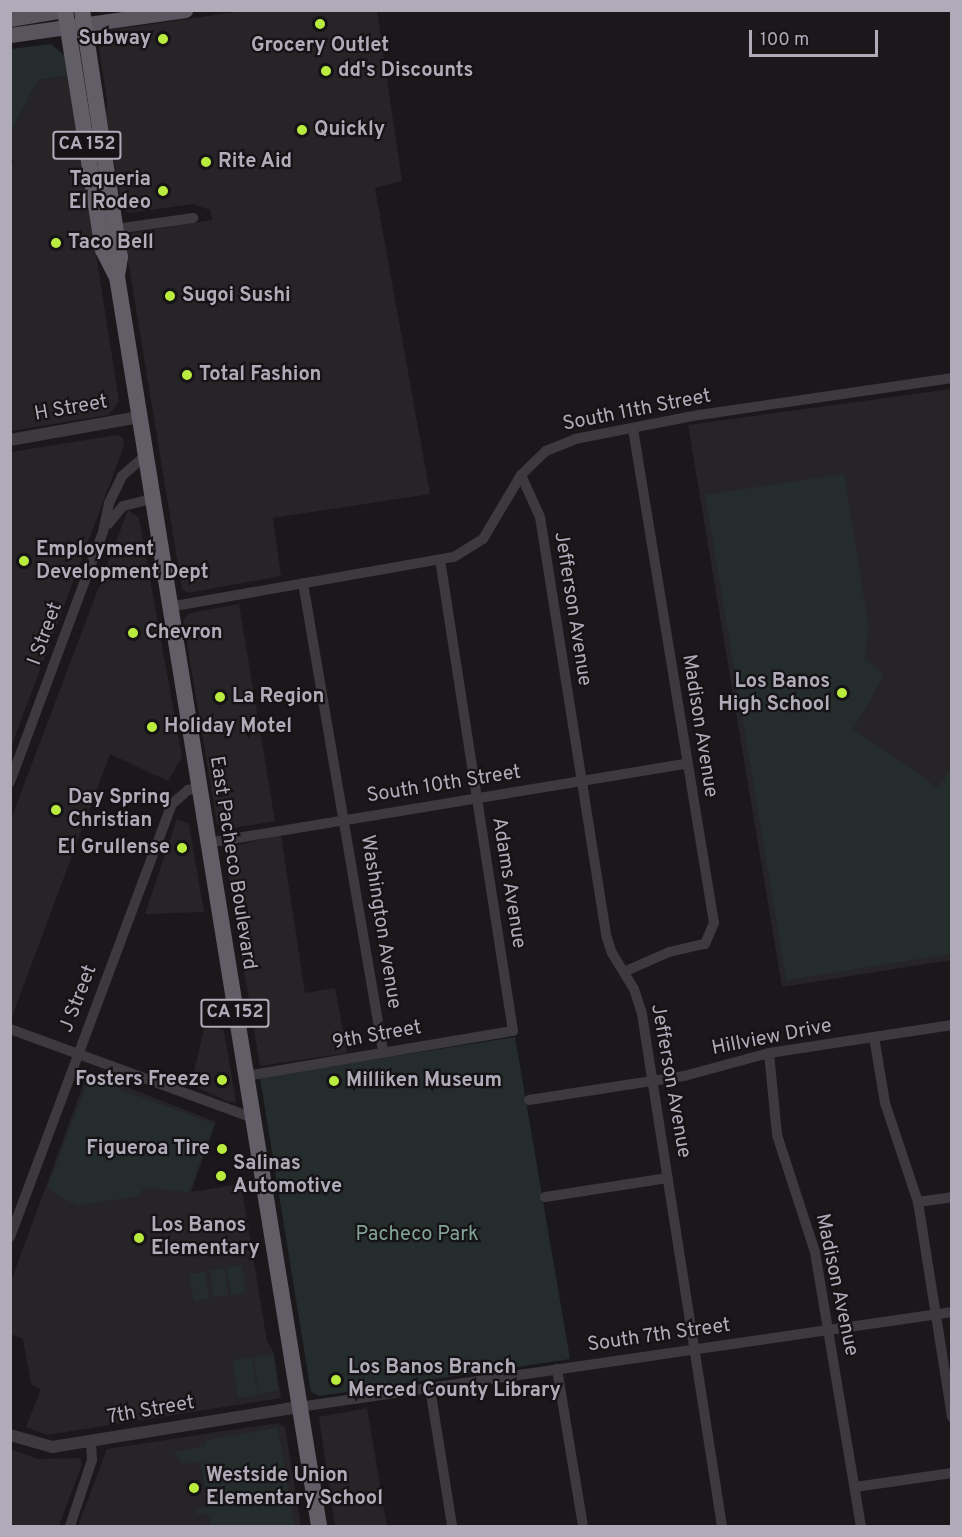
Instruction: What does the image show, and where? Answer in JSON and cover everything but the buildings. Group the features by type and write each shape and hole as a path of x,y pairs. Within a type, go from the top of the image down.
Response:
{"highway":[{"name":"East Pacheco Boulevard","path":"73,17 105,258 117,277"},
{"name":"East Pacheco Boulevard","path":"73,17 116,229 120,257 117,277 319,1527"},
{"path":"91,166 99,180 109,224 116,229"}],"main road":[{"path":"10,19 185,10"},
{"path":"10,35 73,17"}],"street":[{"path":"116,229 193,218"},
{"name":"South 11th Street","path":"169,607 440,562 468,550 483,538 521,475 546,451 560,444 633,429 951,378"},
{"name":"H Street","path":"10,440 139,417"},
{"name":"Madison Avenue","path":"626,971 657,956 705,944 711,936 714,923 686,764 633,429"},
{"name":"I Street","path":"10,782 103,532 109,502 122,476 145,456"},
{"name":"Jefferson Avenue","path":"521,475 540,517 606,935 612,953 626,971 642,1014 722,1527"},
{"name":"I Street","path":"103,532 123,506 152,499"},
{"name":"Adams Avenue","path":"440,562 513,1031"},
{"name":"Washington Avenue","path":"303,583 383,1053"},
{"name":"South 10th Street","path":"207,843 686,764"},
{"name":"J Street","path":"11,1233 172,804 188,790 198,788"},
{"name":"Hillview Drive","path":"529,1100 652,1082 769,1053 951,1025"},
{"path":"10,1029 253,1118"},
{"name":"9th Street","path":"246,1076 513,1031"},
{"path":"874,1037 885,1103 918,1202 951,1417"},
{"name":"Madison Avenue","path":"769,1053 777,1135 815,1252 861,1527"},
{"path":"544,1197 668,1178"},
{"path":"918,1202 951,1197"},
{"name":"South 7th Street","path":"299,1407 951,1312"},
{"path":"557,1369 583,1527"},
{"path":"430,1388 452,1527"},
{"name":"7th Street","path":"10,1435 45,1446 91,1441 299,1407"},
{"path":"70,1527 93,1460 91,1441"},
{"path":"855,1487 951,1473"}],"shaded area":[{"path":"243,11 377,11 402,181 375,188 430,494 273,518 281,576 188,593 182,589 125,242 132,233 212,220 210,210 193,204 129,213 123,209 106,116 107,100 99,47 104,35 111,30"},
{"path":"68,75 119,401 109,415 11,431 10,170 14,161 11,160 11,132 38,80"},
{"name":"Los Banos High School","path":"951,389 951,960 782,987 688,425"},
{"path":"117,435 123,438 124,446 11,747 11,452"},
{"path":"128,510 139,518 182,757 168,781 110,754 11,1019 11,819"},
{"path":"239,604 275,821 228,829 217,824 183,619 190,613"},
{"path":"177,819 189,824 204,912 145,914"},
{"path":"281,835 305,993 335,988 347,1053 260,1066 225,856 234,846"},
{"path":"219,1028 224,1031 236,1102 229,1102 191,1085 204,1029"},
{"name":"Los Banos Elementary","path":"88,1072 216,1122 191,1192 241,1184 267,1341 274,1353 281,1398 47,1435 26,1427 41,1389 31,1384 23,1339 11,1334 10,1284"},
{"path":"367,1408 387,1526 335,1526 319,1417"},
{"name":"Westside Union Elementary School","path":"278,1423 285,1427 301,1526 78,1526 107,1449"},
{"path":"10,1449 38,1459 80,1458 82,1464 59,1526 11,1526"}],"green space":[{"path":"51,44 65,56 68,75 38,80 11,132 11,49"},
{"name":"Los Banos High School","path":"844,474 868,624 865,659 884,676 853,729 938,788 951,769 951,954 786,980 705,495"},
{"name":"Pacheco Park","path":"515,1037 570,1359 319,1396 311,1392 260,1078"},
{"path":"89,1078 214,1124 189,1192 153,1188 142,1190 140,1196 78,1205 58,1196 48,1186"},
{"path":"242,1265 246,1292 231,1295 226,1268"},
{"path":"224,1268 228,1295 214,1297 210,1271"},
{"path":"205,1272 209,1298 194,1301 189,1274"},
{"path":"273,1354 278,1390 259,1394 254,1358"},
{"path":"252,1358 258,1395 238,1398 233,1360"},
{"path":"278,1428 294,1526 209,1526 211,1520 205,1513 196,1514 195,1510 209,1507 200,1462 184,1464 174,1452 206,1446 206,1440"}],"place":[{"name":"Grocery Outlet","path":"320,24"},
{"name":"Subway","path":"163,39"},
{"name":"dd's Discounts","path":"326,71"},
{"name":"Quickly","path":"302,130"},
{"name":"Rite Aid","path":"206,162"},
{"name":"Taqueria El Rodeo","path":"163,191"},
{"name":"Taco Bell","path":"56,243"},
{"name":"Sugoi Sushi","path":"170,296"},
{"name":"Total Fashion","path":"187,375"},
{"name":"Employment Development Dept","path":"24,561"},
{"name":"Chevron","path":"133,633"},
{"name":"Los Banos High School","path":"842,693"},
{"name":"La Region","path":"220,697"},
{"name":"Holiday Motel","path":"152,727"},
{"name":"Day Spring Christian","path":"56,810"},
{"name":"El Grullense","path":"182,848"},
{"name":"Fosters Freeze","path":"222,1080"},
{"name":"Milliken Museum","path":"334,1081"},
{"name":"Figueroa Tire","path":"222,1149"},
{"name":"Salinas Automotive","path":"221,1176"},
{"name":"Los Banos Elementary","path":"139,1238"},
{"name":"Los Banos Branch Merced County Library","path":"336,1380"},
{"name":"Westside Union Elementary School","path":"194,1488"}]}
